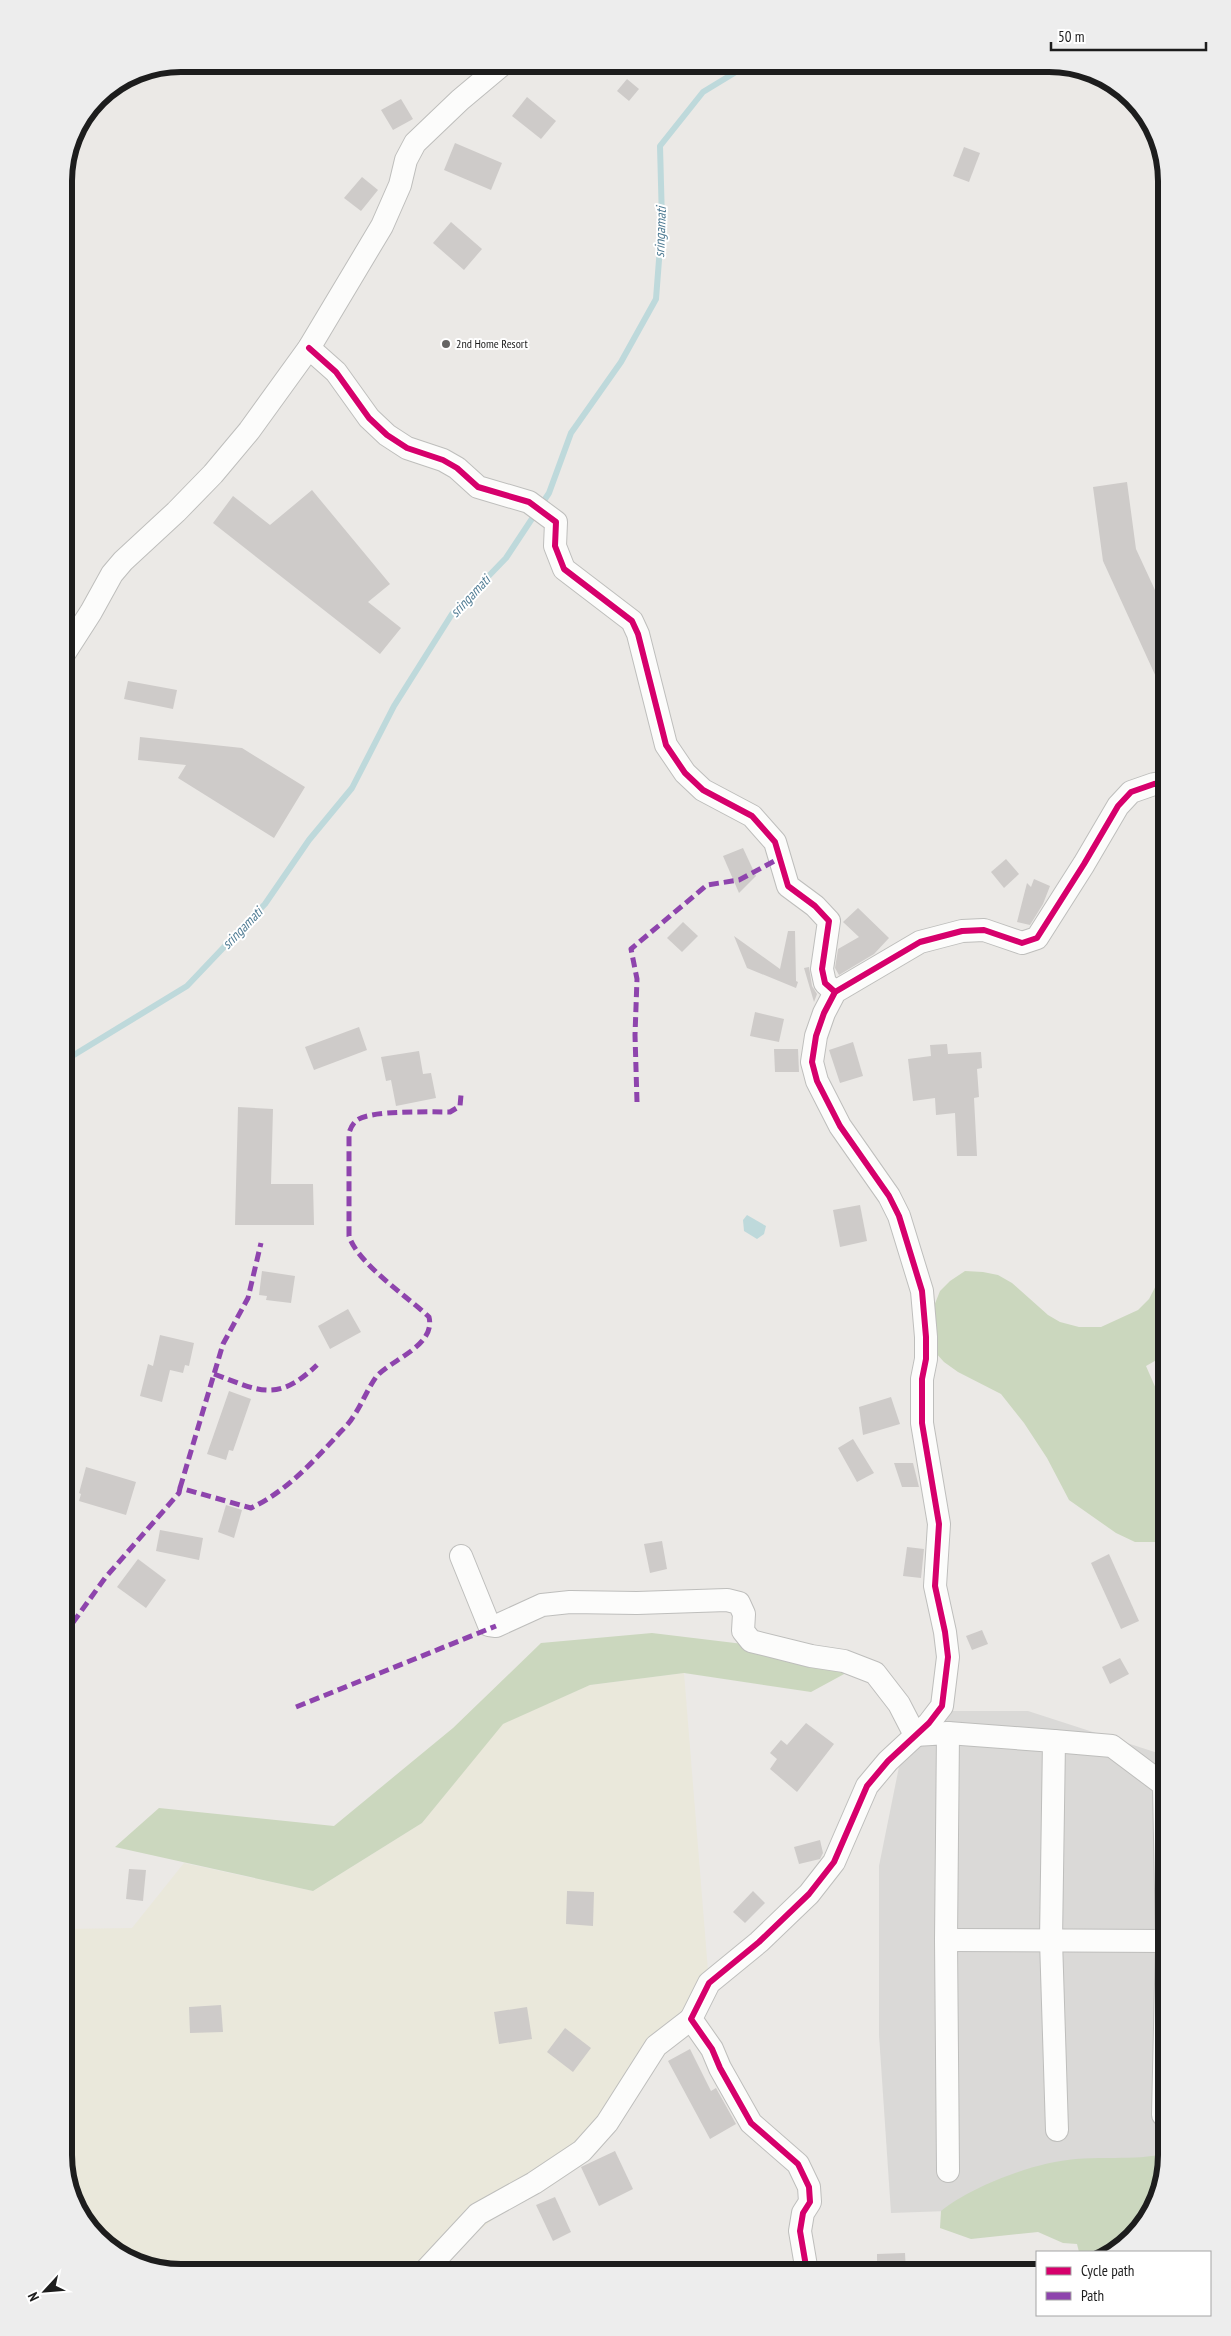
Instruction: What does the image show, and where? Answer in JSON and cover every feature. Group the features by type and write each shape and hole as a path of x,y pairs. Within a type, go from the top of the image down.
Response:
{"street":[{"path":"73,640 112,574 122,561 176,512 213,474 249,431 309,348 382,226 400,185 406,160 415,143 460,100 492,73"},
{"path":"309,348 336,372 369,418 387,435 407,448 443,460 458,468 478,487 529,502 556,522 555,546 564,569 632,621 638,634 666,745 685,773 703,790 752,816 776,842 788,886 815,906 829,921 822,970 825,983 835,992"},
{"path":"432,2263 478,2214 534,2183 582,2151 607,2123 656,2046 690,2018 709,1983 759,1942 809,1894 834,1862 867,1786 915,1734 930,1723 942,1706 948,1657 945,1632 934,1586 939,1524 922,1423 922,1380 926,1359 926,1337 922,1290 896,1209 877,1178 840,1126 824,1098 812,1062 816,1036 824,1013 835,992 920,942 962,931 984,930 1022,943 1037,938 1118,806 1131,792 1158,783"},
{"path":"461,1556 489,1624 496,1626 542,1605 570,1602 636,1603 727,1600 739,1603 744,1614 743,1631 751,1640 811,1656 844,1661 875,1673 899,1704 915,1734"},
{"path":"915,1734 948,1733 1112,1746 1158,1780"},
{"path":"948,1733 946,1940 948,2171"},
{"path":"1054,1741 1051,1940 1056,2130"},
{"path":"946,1940 1158,1941"},
{"path":"690,2018 712,2049 720,2068 751,2123 798,2164 809,2187 810,2202 804,2213 800,2231 806,2264"}],"shaded area":[{"path":"684,1673 709,1983 592,2139 439,2263 174,2263 146,2258 109,2237 99,2227 87,2209 76,2183 73,2169 73,1929 132,1928 184,1863 313,1891 422,1823 502,1724 590,1685"},
{"path":"940,1711 1028,1711 1158,1753 1158,2159 1036,2208 891,2213 879,2035 879,1866 902,1752"}],"green space":[{"path":"965,1271 998,1275 1012,1283 1048,1315 1060,1322 1079,1327 1101,1327 1138,1310 1149,1299 1158,1282 1158,1359 1146,1366 1158,1393 1158,1542 1135,1542 1116,1533 1069,1500 1047,1458 1024,1423 1001,1394 958,1372 944,1362 935,1352 932,1311 940,1291 950,1281"},
{"path":"652,1633 777,1648 846,1673 811,1692 684,1673 590,1685 503,1724 422,1823 313,1891 115,1847 159,1808 334,1826 453,1728 541,1643"},
{"path":"1158,2155 1158,2169 1155,2183 1140,2215 1127,2232 1100,2251 1079,2251 1077,2244 1063,2243 1038,2232 971,2239 940,2228 941,2211 987,2184 1023,2170 1076,2159 1133,2158"}],"water":[{"path":"747,1215 766,1226 764,1234 757,1239 744,1231 743,1220"}],"building":[{"path":"627,79 639,89 629,101 617,91"},
{"path":"527,97 556,121 541,139 512,116"},
{"path":"401,99 413,119 393,130 381,110"},
{"path":"455,143 502,163 491,190 444,170"},
{"path":"964,147 980,153 969,182 953,176"},
{"path":"362,177 378,190 361,211 344,198"},
{"path":"451,222 482,249 464,270 433,243"},
{"path":"1127,482 1136,549 1158,597 1158,681 1103,561 1093,487"},
{"path":"312,490 390,584 368,602 401,628 380,654 213,523 233,496 270,525"},
{"path":"128,681 177,690 173,709 124,699"},
{"path":"140,737 242,748 305,787 274,838 178,778 186,765 138,760"},
{"path":"743,848 756,876 739,893 723,856"},
{"path":"1006,859 1019,874 1004,888 991,872"},
{"path":"1034,879 1050,886 1043,904 1030,925 1017,922 1027,883 1031,887"},
{"path":"858,908 889,938 874,954 839,975 835,968 838,949 859,937 843,922"},
{"path":"683,922 698,936 682,952 667,938"},
{"path":"788,931 795,931 796,981 798,982 796,988 747,968 734,936 780,969"},
{"path":"809,967 812,986 817,994 814,1002 804,968"},
{"path":"755,1012 784,1019 779,1042 750,1036"},
{"path":"359,1027 367,1050 314,1070 305,1047"},
{"path":"853,1042 863,1076 840,1083 829,1050"},
{"path":"947,1044 948,1054 981,1052 982,1068 977,1069 979,1097 974,1098 977,1156 957,1156 955,1113 936,1115 935,1098 913,1101 908,1059 931,1056 930,1045"},
{"path":"774,1049 798,1049 799,1072 775,1072"},
{"path":"419,1051 423,1074 431,1073 436,1098 396,1106 391,1080 386,1081 381,1057"},
{"path":"238,1107 273,1109 271,1184 313,1184 314,1225 235,1225"},
{"path":"860,1205 867,1241 840,1247 833,1210"},
{"path":"262,1271 295,1276 291,1303 266,1300 267,1296 259,1295"},
{"path":"348,1309 361,1332 330,1349 318,1326"},
{"path":"160,1335 194,1343 189,1366 185,1365 183,1373 170,1370 162,1402 140,1396 148,1364 153,1366"},
{"path":"229,1391 251,1399 233,1451 229,1450 226,1460 207,1454"},
{"path":"891,1397 900,1424 863,1435 859,1407"},
{"path":"853,1439 874,1473 857,1482 838,1448"},
{"path":"894,1463 913,1463 919,1487 902,1487"},
{"path":"86,1467 136,1482 126,1515 79,1501 81,1494 79,1493"},
{"path":"226,1505 242,1510 234,1538 218,1532"},
{"path":"160,1530 203,1538 199,1560 156,1551"},
{"path":"662,1541 667,1569 650,1573 644,1544"},
{"path":"907,1547 924,1549 921,1578 903,1576"},
{"path":"1109,1554 1139,1621 1121,1629 1091,1563"},
{"path":"138,1559 166,1580 146,1608 117,1587"},
{"path":"982,1630 988,1644 972,1650 966,1636"},
{"path":"1120,1658 1129,1674 1110,1684 1102,1667"},
{"path":"806,1723 834,1744 797,1792 770,1769 777,1759 770,1753 781,1740 787,1745"},
{"path":"820,1840 823,1853 820,1859 799,1864 794,1847"},
{"path":"129,1869 146,1870 143,1901 126,1899"},
{"path":"567,1891 594,1892 593,1926 566,1924"},
{"path":"753,1891 765,1903 745,1923 733,1912"},
{"path":"221,2005 223,2032 190,2033 189,2007"},
{"path":"527,2007 532,2039 499,2044 494,2012"},
{"path":"565,2028 591,2048 573,2072 547,2052"},
{"path":"690,2049 711,2091 716,2088 736,2124 710,2139 668,2061"},
{"path":"615,2151 633,2189 599,2206 581,2167"},
{"path":"555,2197 571,2232 553,2241 536,2205"},
{"path":"905,2253 906,2264 877,2264 877,2254"}],"waterway":[{"name":"sringamati","path":"73,1056 187,986 265,904 309,840 352,788 394,706 452,614 506,558 549,493 571,433 621,362 656,299 662,221 660,146 703,92 734,73"}],"marked path":[{"path":"637,1102 635,1035 637,979 631,949 707,885 739,880 780,858"},
{"path":"73,1622 105,1578 179,1493 180,1488 251,1508 275,1494 297,1477 345,1427 376,1377 410,1352 426,1336 429,1327 429,1317 362,1258 349,1236 349,1133 352,1125 364,1117 402,1112 450,1112 460,1106 461,1095"},
{"path":"180,1488 223,1344 248,1298 261,1243"},
{"path":"214,1374 256,1389 268,1390 290,1385 317,1365"},
{"path":"296,1707 496,1626"}],"cycle path":[{"path":"309,348 336,372 369,418 387,435 407,448 443,460 457,468 478,487 529,502 556,522 555,546 564,569 632,621 638,634 666,745 685,773 703,790 752,816 775,842 788,886 815,906 829,921 822,969 825,983 835,992"},
{"path":"806,2264 800,2231 803,2213 810,2202 809,2187 798,2164 751,2123 720,2068 712,2049 691,2019 709,1983 759,1942 809,1894 834,1862 867,1786 888,1761 929,1723 942,1706 948,1657 945,1632 935,1586 939,1524 922,1423 922,1379 926,1359 922,1291 899,1216 889,1196 840,1126 817,1081 812,1062 816,1036 824,1013 835,992 920,942 962,931 984,930 1022,943 1037,938 1118,806 1131,792 1158,783"}],"place":[{"name":"2nd Home Resort","path":"446,344"}]}
